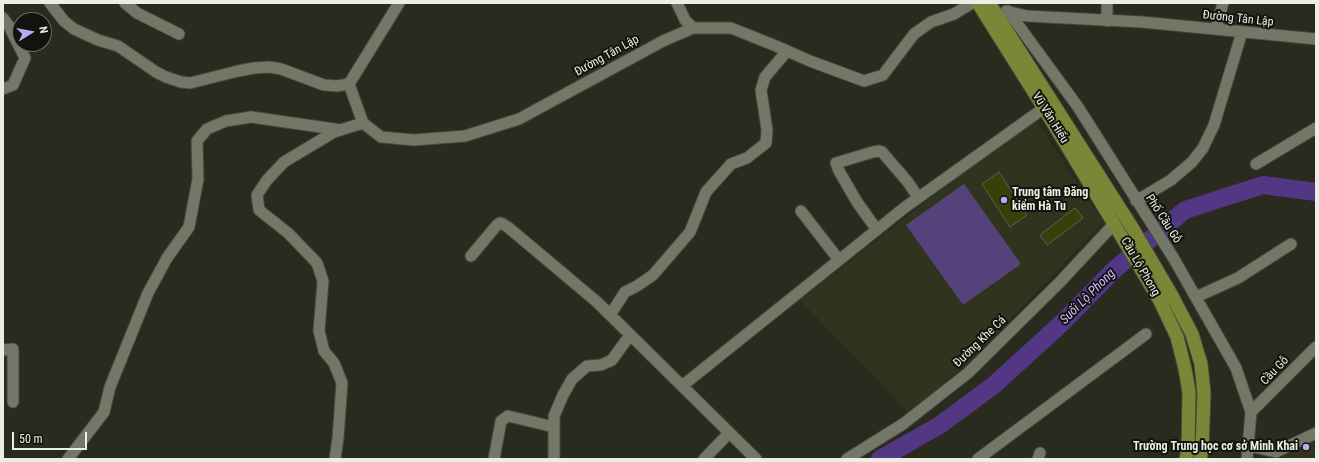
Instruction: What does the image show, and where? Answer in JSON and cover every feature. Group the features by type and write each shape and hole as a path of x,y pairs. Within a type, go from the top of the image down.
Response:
{"main road":[{"name":"Vũ Văn Hiếu","path":"978,3 1122,229"},
{"name":"Vũ Văn Hiếu","path":"990,5 1122,229"},
{"name":"Cầu Lộ Phong","path":"1122,229 1165,297"},
{"path":"1165,297 1186,369 1189,392 1188,449 1186,459"},
{"path":"1165,297 1192,334 1201,364 1204,393 1202,451 1200,459"}],"street":[{"path":"50,3 64,21 74,29 98,40 118,46 156,72 181,82 190,83 249,69 269,67 281,69 324,85 338,86 349,84 399,3"},
{"path":"125,3 137,13 179,34"},
{"path":"677,3 685,20 693,28"},
{"name":"Đường Tân Lập","path":"363,123 381,137 414,140 466,136 519,119 662,41 693,28 731,28 810,61 864,81 883,75 914,34 925,26 931,22 954,14 972,3"},
{"path":"1107,3 1107,21"},
{"path":"1216,30 1224,3"},
{"name":"Đường Tân Lập","path":"990,5 1027,16 1142,22 1316,39"},
{"name":"Phố Cầu Gỗ","path":"1008,11 1078,107 1174,259 1236,368 1251,412 1247,459"},
{"path":"3,18 9,26 25,58 13,85 3,89"},
{"path":"1136,201 1171,180 1192,162 1203,148 1214,125 1242,32"},
{"path":"610,315 625,292 653,275 690,232 706,192 731,164 747,158 766,143 767,130 761,90 765,76 787,51"},
{"path":"335,459 342,383 334,363 324,351 320,331 323,281 317,263 288,233 259,210 257,196 267,180 284,162 334,132 363,123 349,84"},
{"path":"682,386 918,197 1044,108"},
{"path":"68,459 104,412 110,387 148,293 167,258 189,227 198,179 197,141 207,129 226,122 251,116 341,130"},
{"path":"1256,164 1316,128"},
{"path":"877,230 857,202 836,163 873,152 882,152 907,181 918,197"},
{"path":"801,211 839,260"},
{"path":"471,256 497,225 500,223 503,224 597,302 756,459"},
{"name":"Đường Khe Cá","path":"846,459 903,424 968,373 1060,282 1122,229"},
{"path":"1196,297 1238,278 1291,244"},
{"path":"978,459 1146,334"},
{"path":"554,459 554,416 572,379 587,366 601,365 612,360 630,335"},
{"name":"Cầu Gỗ","path":"1251,412 1316,347"},
{"path":"3,350 13,349 13,402"},
{"path":"494,459 502,421 508,416 554,427"},
{"path":"704,459 729,433"},
{"path":"1248,446 1276,452 1316,433"}],"shaded area":[{"path":"1036,121 1103,222 977,354 932,394 908,412 800,300 969,168"},
{"path":"964,184 1021,264 963,305 906,225"},
{"name":"Trường Trung học cơ sở Minh Khai","path":"1316,438 1316,459 1274,459 1279,455"}],"building":[{"name":"Trung tâm Đăng kiểm Hà Tu","path":"999,172 1027,215 1010,227 982,184"},
{"path":"1075,208 1083,218 1047,245 1040,235"}],"waterway":[{"name":"Suối Lộ Phong","path":"880,459 940,425 994,385 1063,322 1114,270 1185,210 1263,185 1316,192"}],"place":[{"name":"Trung tâm Đăng kiểm Hà Tu","path":"1004,200"},
{"name":"Trường Trung học cơ sở Minh Khai","path":"1306,447"}]}
